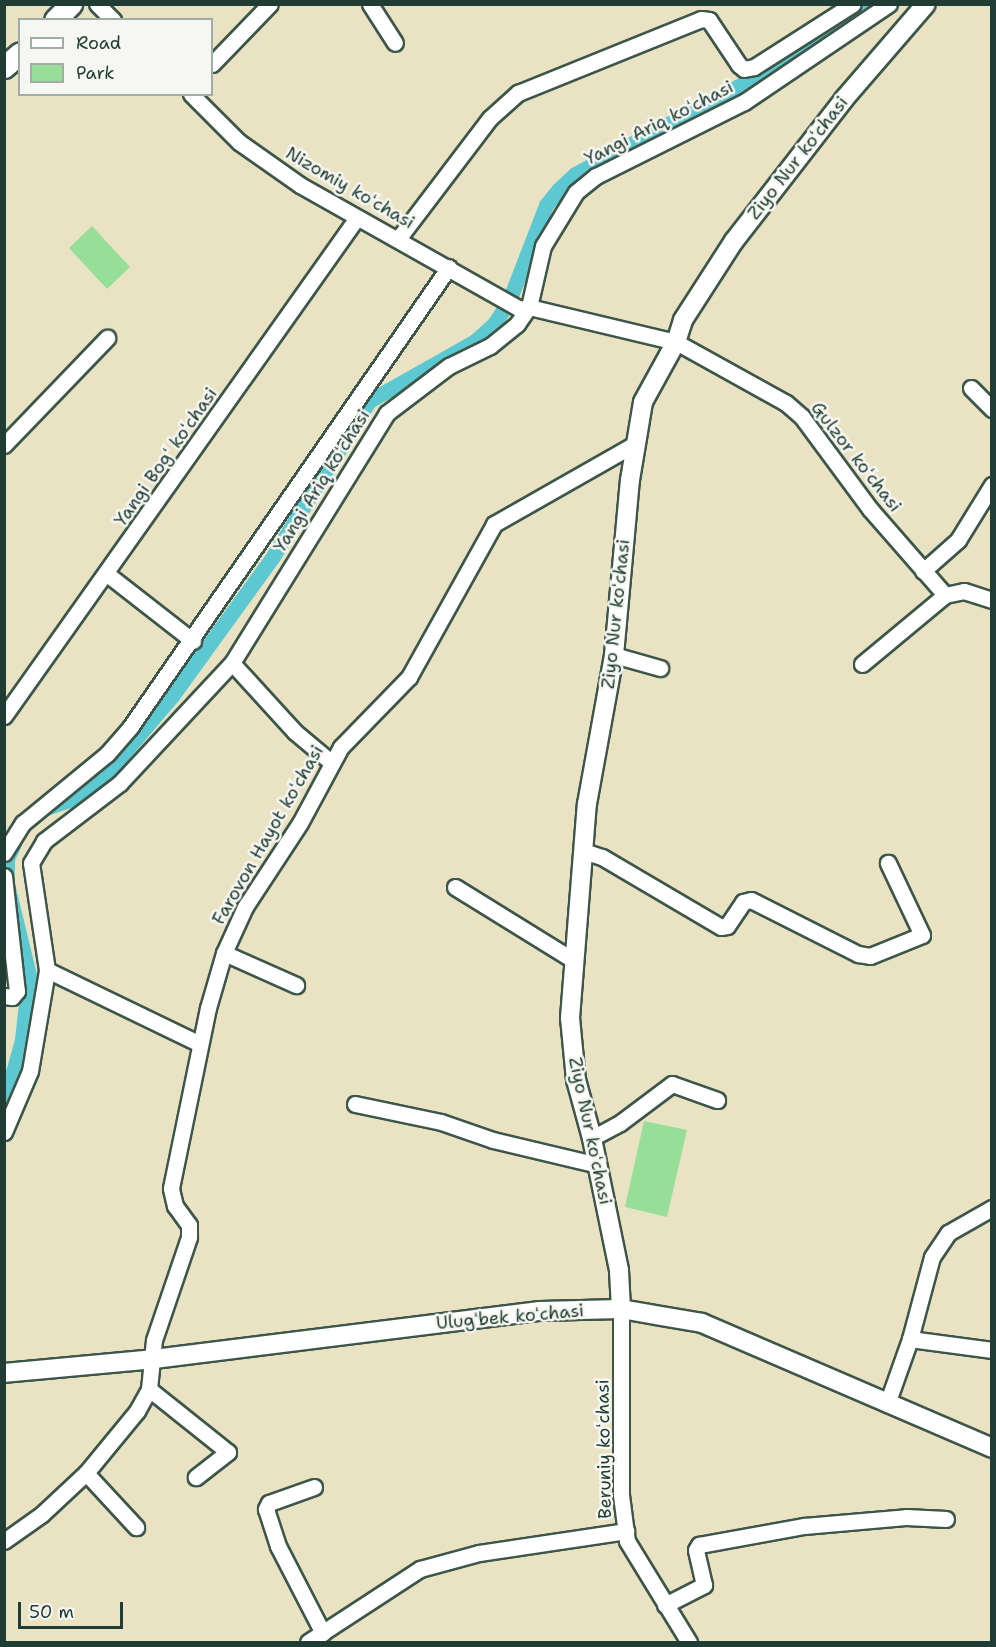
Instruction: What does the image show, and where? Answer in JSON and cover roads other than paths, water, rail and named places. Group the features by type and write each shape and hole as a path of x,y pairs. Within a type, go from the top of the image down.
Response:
{"main road":[{"path":"57,18 71,4"},
{"path":"4,67 18,55"}],"street":[{"path":"97,4 111,18"},
{"path":"213,63 270,4"},
{"path":"370,4 395,43"},
{"path":"398,239 490,118 518,93 700,19 709,20 739,65 744,69 754,67 854,4"},
{"name":"Yangi Ariq koʻchasi","path":"4,1132 30,1071 47,970 32,878 31,863 37,850 120,783 232,663 387,413 449,366 490,346 517,324 525,308 543,246 566,207 588,181 744,102 889,4"},
{"name":"Ziyo Nur koʻchasi","path":"621,1309 619,1270 592,1138 576,1080 570,1018 583,851 614,655 634,444 643,402 676,342 683,320 734,241 844,99 926,4"},
{"name":"Nizomiy koʻchasi","path":"193,96 239,142 300,185 356,219 449,267 501,299 525,308"},
{"name":"Yangi Bogʻ koʻchasi","path":"4,716 107,574 356,219"},
{"path":"4,853 23,823 113,747 193,641 449,267"},
{"name":"Gulzor koʻchasi","path":"525,308 676,342 786,403 802,417 870,508 945,595"},
{"path":"4,446 107,338"},
{"path":"971,388 992,409"},
{"name":"Farovon Hayot koʻchasi","path":"149,1389 154,1359 154,1340 188,1243 189,1225 175,1206 171,1188 200,1044 224,954 245,907 300,823 332,763 352,732 409,677 494,524 634,444"},
{"path":"923,571 958,540 992,485"},
{"path":"107,574 193,641"},
{"path":"862,664 945,595 964,591 992,600"},
{"path":"614,655 660,668"},
{"path":"232,663 295,732 332,763"},
{"path":"583,851 602,856 721,927 728,926 743,902 751,900 858,954 870,956 922,935 888,863"},
{"path":"4,876 17,991 12,997 4,996"},
{"path":"454,887 573,960"},
{"path":"224,954 296,985"},
{"path":"47,970 200,1044"},
{"path":"592,1138 620,1123 672,1084 717,1101"},
{"path":"355,1104 441,1122 494,1140 598,1166"},
{"path":"887,1404 910,1339 932,1257 948,1233 992,1208"},
{"name":"Ulugʻbek koʻchasi","path":"4,1373 154,1359 540,1311 621,1309 702,1323 992,1448"},
{"name":"Beruniy koʻchasi","path":"621,1309 621,1495 626,1532 634,1557 689,1642"},
{"path":"910,1339 992,1350"},
{"path":"4,1541 42,1514 86,1473 137,1411 149,1389 228,1452 196,1477"},
{"path":"86,1473 136,1527"},
{"path":"314,1486 269,1503 266,1509 283,1556 323,1633"},
{"path":"665,1605 704,1585 696,1550 699,1545 804,1526 906,1517 946,1520"},
{"path":"308,1642 420,1569 479,1553 626,1532"}],"waterway":[{"path":"43,809 80,796 99,782 172,696 272,558 369,401 475,341 494,324 509,301 546,205 558,190 575,174 755,77 869,4"},
{"path":"4,1104 22,1040 29,975 7,884 7,859 14,843"}]}
